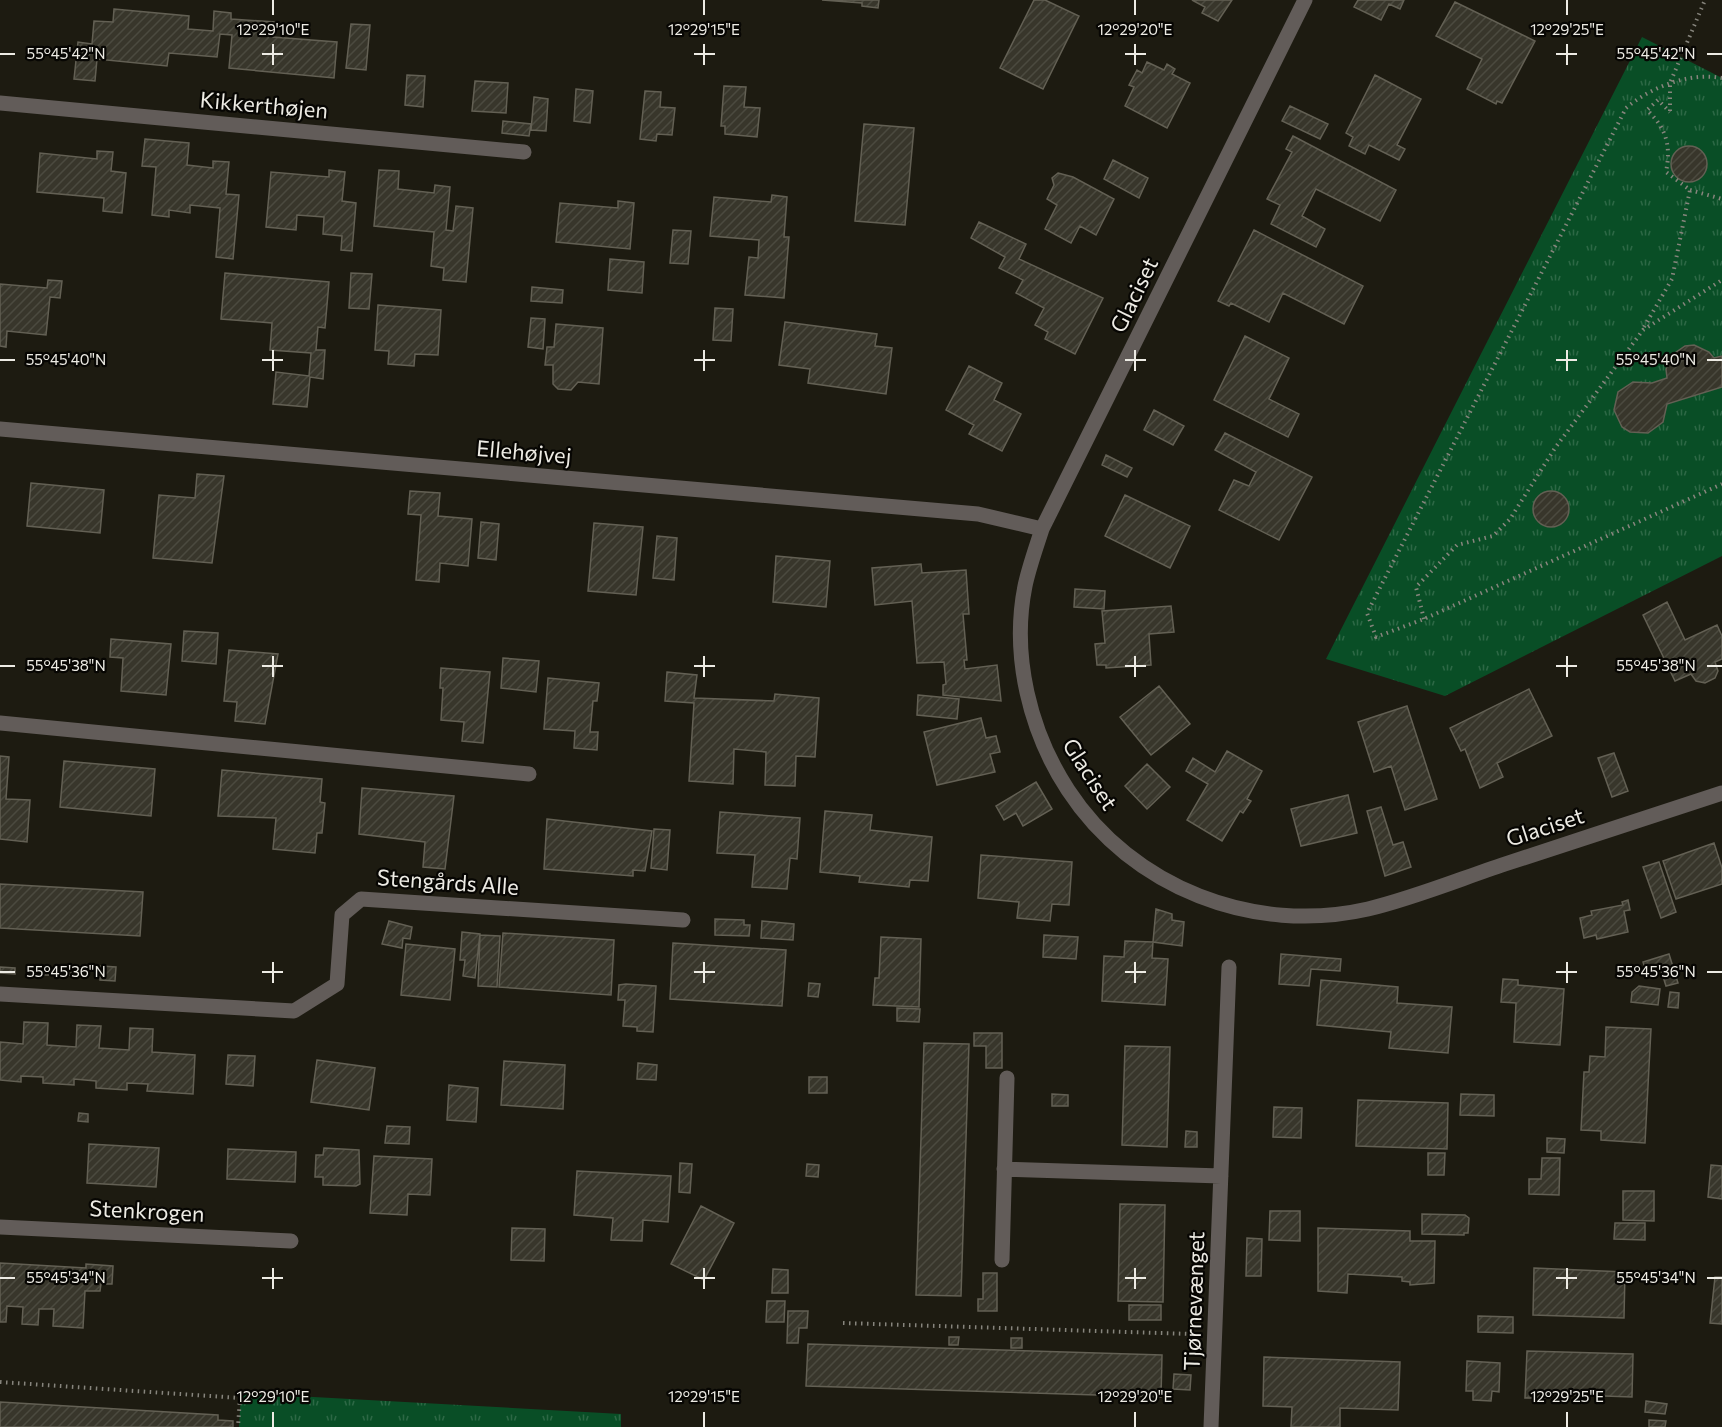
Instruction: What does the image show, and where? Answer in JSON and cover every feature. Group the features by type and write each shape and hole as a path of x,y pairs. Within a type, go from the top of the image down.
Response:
{"street":[{"name":"Glaciset","path":"1305,0 1042,529 1025,587 1021,648 1029,707 1051,764 1084,814 1127,856 1178,888 1235,909 1301,917 1367,909 1722,793"},
{"name":"Kikkerthøjen","path":"0,103 524,152"},
{"name":"Ellehøjvej","path":"0,429 978,514 1042,529"},
{"path":"0,723 529,774"},
{"name":"Stengårds Alle","path":"0,994 294,1011 337,984 342,915 361,899 683,920"},
{"name":"Tjørnevænget","path":"1211,1427 1229,967"},
{"path":"1002,1260 1007,1078"},
{"path":"1004,1169 1221,1176"},
{"name":"Stenkrogen","path":"0,1227 291,1241"}],"path":[{"path":"1705,0 1670,83 1670,112 1658,100 1647,110 1660,123 1670,152 1666,172 1690,190 1722,199"},
{"path":"1722,78 1712,76 1670,83 1643,94 1626,108 1367,614 1376,637 1424,619 1722,484"},
{"path":"1424,619 1416,587 1457,545 1493,536 1510,519 1555,448 1642,330 1672,279 1690,190"},
{"path":"1642,330 1722,280"},
{"path":"843,1323 1215,1334"},
{"path":"0,1382 240,1398 238,1427"}],"green space":[{"path":"1642,37 1722,78 1722,556 1445,696 1326,659"},
{"path":"241,1393 621,1414 621,1427 239,1427"}],"building":[{"path":"822,0 879,0 878,8 862,6 862,3"},
{"path":"1034,0 1045,0 1079,16 1043,89 1000,68"},
{"path":"1192,0 1232,0 1218,21 1202,13 1205,7"},
{"path":"1358,0 1404,0 1400,9 1389,4 1381,20 1354,7"},
{"path":"1455,2 1535,41 1502,103 1497,101 1496,104 1467,89 1482,59 1436,36"},
{"path":"114,9 189,16 188,29 213,31 214,11 231,13 231,19 275,22 273,37 337,42 334,78 229,68 232,35 220,34 217,57 169,53 167,66 97,59 95,81 74,79 78,42 92,44 94,21 113,22"},
{"path":"351,24 370,25 366,70 346,68"},
{"path":"1147,62 1164,70 1167,64 1175,69 1172,74 1190,83 1167,128 1125,106 1134,87 1129,85 1137,70 1142,73"},
{"path":"407,75 425,76 423,107 405,105"},
{"path":"1375,75 1421,99 1397,145 1405,149 1399,160 1369,145 1365,154 1349,146 1353,137 1346,133"},
{"path":"475,81 508,83 506,113 472,111"},
{"path":"724,86 746,87 744,107 760,108 757,137 725,134 725,126 721,126"},
{"path":"576,89 593,91 590,123 574,121"},
{"path":"645,91 661,92 660,107 675,108 672,135 657,134 656,141 640,139"},
{"path":"534,97 548,99 546,131 531,130"},
{"path":"1290,106 1328,124 1320,139 1282,121"},
{"path":"503,121 531,124 529,136 502,133"},
{"path":"864,124 914,128 905,225 855,221"},
{"path":"1293,136 1396,190 1380,221 1316,189 1302,216 1325,229 1316,247 1271,224 1280,205 1267,199 1292,152 1286,149"},
{"path":"145,139 189,143 187,165 213,168 213,161 229,162 226,194 239,195 233,259 216,257 220,208 190,205 190,213 169,210 169,217 152,215 156,167 142,166"},
{"path":"1689,146 1702,151 1707,164 1702,177 1689,182 1676,177 1671,164 1676,151"},
{"path":"97,151 113,152 111,171 126,173 122,213 103,211 104,198 37,192 40,153 97,159"},
{"path":"1113,160 1148,178 1139,198 1104,179"},
{"path":"329,170 345,172 342,201 356,203 352,251 341,250 342,236 323,234 324,217 297,215 296,230 266,227 271,172 329,177"},
{"path":"379,170 399,171 398,189 434,193 435,185 450,187 446,230 453,231 456,206 473,208 466,282 443,280 444,268 431,266 434,232 374,226"},
{"path":"1058,173 1073,177 1114,199 1096,235 1080,226 1071,243 1045,229 1057,205 1047,199 1054,185 1052,178"},
{"path":"772,195 787,197 784,237 789,237 784,298 745,295 749,257 758,258 759,240 710,236 714,197 771,202"},
{"path":"618,201 634,203 630,249 556,242 560,203 618,208"},
{"path":"979,222 1026,244 1019,259 1103,298 1075,354 1045,339 1048,332 1035,325 1044,308 1016,293 1023,280 999,268 1005,257 971,238"},
{"path":"673,230 691,231 688,264 670,263"},
{"path":"1254,230 1363,286 1344,324 1283,293 1269,322 1231,303 1229,306 1218,301"},
{"path":"610,259 644,262 642,293 608,290"},
{"path":"225,273 329,282 325,328 318,327 316,350 325,350 323,379 310,377 307,407 273,404 276,372 309,376 311,353 270,350 272,323 221,319"},
{"path":"351,273 372,274 369,309 349,308"},
{"path":"48,280 62,281 60,298 50,297 46,335 7,331 6,347 0,346 0,284 47,288"},
{"path":"532,287 563,290 562,303 531,301"},
{"path":"378,305 441,310 438,355 415,354 414,366 388,364 389,351 375,350"},
{"path":"715,308 733,309 731,341 713,340"},
{"path":"531,318 545,319 543,349 528,347"},
{"path":"785,322 877,334 875,346 892,348 886,394 808,383 810,369 779,365"},
{"path":"556,324 603,328 599,384 578,382 571,390 558,389 553,384 553,365 545,365 547,347 554,347"},
{"path":"1245,336 1289,358 1269,399 1299,414 1288,437 1214,400"},
{"path":"1694,345 1709,352 1714,358 1722,356 1722,387 1667,404 1663,422 1648,433 1630,432 1622,427 1614,410 1618,392 1633,382 1652,383 1667,378 1666,369 1672,355 1685,346"},
{"path":"969,366 1002,383 994,400 1021,414 1002,451 969,434 974,425 946,410"},
{"path":"1154,410 1184,426 1173,445 1144,430"},
{"path":"1225,433 1312,477 1279,540 1219,510 1234,480 1249,486 1256,472 1215,450"},
{"path":"1106,455 1132,468 1127,477 1102,465"},
{"path":"197,474 224,476 212,563 153,558 159,495 195,498"},
{"path":"31,483 104,490 100,533 27,526"},
{"path":"410,491 440,493 438,516 472,519 468,566 440,563 439,582 416,580 421,515 408,514"},
{"path":"1551,491 1564,496 1569,509 1564,522 1551,527 1538,522 1533,509 1538,496"},
{"path":"1125,495 1190,526 1170,568 1105,536"},
{"path":"481,522 499,524 496,560 478,558"},
{"path":"594,523 643,527 636,595 588,591"},
{"path":"657,536 677,538 674,580 653,578"},
{"path":"776,556 830,561 826,607 773,602"},
{"path":"921,564 922,573 966,570 969,614 963,614 967,660 964,660 965,669 997,665 1001,701 943,695 943,685 946,684 944,662 917,663 912,601 875,605 872,568"},
{"path":"1075,589 1105,591 1104,609 1074,607"},
{"path":"1667,602 1685,640 1717,625 1722,636 1722,659 1715,662 1718,671 1715,678 1705,683 1696,681 1691,674 1675,681 1643,615"},
{"path":"1171,606 1174,632 1149,634 1151,665 1106,668 1106,665 1097,665 1095,644 1105,643 1102,611"},
{"path":"184,631 218,633 216,664 182,661"},
{"path":"111,639 171,644 166,695 121,691 123,658 110,657"},
{"path":"229,650 278,654 265,724 235,721 237,702 224,701"},
{"path":"503,658 539,661 536,692 501,688"},
{"path":"441,668 490,672 483,743 462,741 464,722 441,720 443,688 440,688"},
{"path":"667,672 697,675 694,698 774,701 775,694 819,698 815,757 796,756 795,786 765,785 766,752 734,749 733,784 689,781 694,703 665,701"},
{"path":"548,678 599,683 597,701 593,701 590,732 598,732 597,750 574,748 575,731 544,729"},
{"path":"1159,686 1190,724 1151,755 1120,717"},
{"path":"1529,689 1552,736 1497,763 1503,777 1480,788 1465,749 1461,751 1450,728"},
{"path":"918,695 959,699 957,719 917,715"},
{"path":"1407,706 1437,799 1405,810 1391,766 1374,772 1358,722"},
{"path":"981,718 986,738 996,736 1000,752 990,754 995,772 937,785 924,732"},
{"path":"1227,751 1262,771 1247,799 1251,801 1243,813 1240,811 1222,841 1187,820 1208,784 1186,771 1193,758 1215,772"},
{"path":"1614,753 1628,791 1612,797 1598,758"},
{"path":"0,756 9,757 6,799 30,800 27,842 0,839"},
{"path":"64,761 155,769 151,816 60,807"},
{"path":"1147,764 1170,787 1147,809 1125,786"},
{"path":"222,770 322,779 320,802 325,803 322,833 317,833 315,853 273,849 276,818 218,816"},
{"path":"1036,782 1052,809 1023,826 1016,813 1004,820 996,806"},
{"path":"362,788 454,796 445,869 423,867 425,842 359,834"},
{"path":"1348,795 1357,833 1301,846 1291,809"},
{"path":"1381,807 1393,845 1403,842 1411,867 1385,876 1367,811"},
{"path":"825,811 872,815 870,830 932,837 928,881 910,880 909,887 859,882 860,876 820,872"},
{"path":"720,812 800,818 797,859 790,858 787,889 752,887 755,855 717,853"},
{"path":"547,819 652,831 645,871 633,870 633,876 544,869"},
{"path":"654,829 670,830 667,870 651,868"},
{"path":"1714,843 1722,868 1722,884 1676,899 1663,861"},
{"path":"981,855 1072,862 1069,905 1052,904 1050,921 1017,918 1019,902 978,898"},
{"path":"1659,862 1676,912 1661,918 1643,867"},
{"path":"0,884 143,892 140,936 0,928"},
{"path":"1628,900 1630,910 1624,911 1628,932 1597,939 1596,935 1584,938 1580,918 1592,915 1591,911 1623,905 1622,902"},
{"path":"1156,909 1172,914 1172,920 1184,922 1182,946 1153,942"},
{"path":"715,919 744,920 744,925 750,925 749,936 715,935"},
{"path":"389,921 412,927 410,939 403,938 402,948 382,944"},
{"path":"762,921 794,924 793,940 761,938"},
{"path":"462,932 480,934 475,978 463,976 465,960 460,960"},
{"path":"503,933 614,940 611,995 499,987"},
{"path":"480,935 500,936 497,987 478,986"},
{"path":"1044,935 1078,937 1076,959 1043,957"},
{"path":"881,937 921,939 919,1007 873,1005 875,978 879,978"},
{"path":"1125,941 1153,942 1152,958 1168,959 1165,1005 1102,1001 1104,956 1124,957"},
{"path":"673,943 786,950 782,1006 670,999"},
{"path":"406,944 455,949 450,1000 401,995"},
{"path":"1281,954 1341,959 1340,971 1311,969 1309,986 1279,984"},
{"path":"1669,954 1678,983 1666,986 1661,970 1647,975 1643,962"},
{"path":"68,965 83,967 82,976 67,975"},
{"path":"101,966 116,967 115,981 100,980"},
{"path":"0,967 15,968 15,974 0,973"},
{"path":"38,968 51,968 51,975 37,975"},
{"path":"1503,979 1518,980 1518,985 1564,989 1560,1045 1514,1042 1516,1003 1501,1002"},
{"path":"1321,980 1398,987 1397,1003 1452,1007 1448,1053 1389,1048 1391,1032 1317,1025"},
{"path":"809,983 820,984 818,997 808,996"},
{"path":"619,985 656,986 653,1032 637,1031 637,1027 623,1026 625,1000 618,1000"},
{"path":"1639,986 1660,989 1658,1005 1631,1002 1632,992"},
{"path":"1670,992 1679,993 1678,1008 1668,1007"},
{"path":"897,1008 920,1009 919,1022 897,1021"},
{"path":"24,1022 48,1023 47,1045 76,1047 77,1025 101,1026 99,1048 129,1050 130,1028 153,1029 152,1052 195,1055 193,1094 147,1091 148,1084 127,1083 127,1090 96,1088 96,1081 74,1079 74,1085 43,1083 43,1077 21,1076 21,1082 0,1080 0,1042 23,1044"},
{"path":"1606,1027 1651,1029 1645,1143 1601,1140 1601,1131 1581,1130 1584,1072 1589,1072 1590,1056 1605,1057"},
{"path":"974,1033 1002,1033 1002,1068 986,1068 986,1046 974,1046"},
{"path":"924,1043 969,1044 961,1296 916,1295"},
{"path":"1125,1046 1170,1047 1167,1147 1122,1145"},
{"path":"228,1055 255,1056 253,1086 226,1084"},
{"path":"317,1060 375,1068 369,1110 311,1102"},
{"path":"504,1061 565,1065 563,1109 501,1105"},
{"path":"638,1063 657,1065 656,1080 637,1079"},
{"path":"809,1077 827,1077 827,1093 809,1093"},
{"path":"449,1085 478,1088 476,1122 447,1120"},
{"path":"1052,1094 1068,1095 1068,1106 1052,1106"},
{"path":"1461,1094 1494,1095 1494,1116 1460,1115"},
{"path":"1358,1100 1448,1103 1447,1149 1356,1146"},
{"path":"1274,1107 1302,1108 1301,1138 1273,1137"},
{"path":"79,1113 88,1114 88,1122 78,1121"},
{"path":"387,1126 410,1127 409,1144 385,1143"},
{"path":"1186,1131 1197,1132 1197,1147 1185,1147"},
{"path":"1547,1138 1565,1139 1564,1153 1547,1152"},
{"path":"89,1144 159,1148 156,1187 87,1183"},
{"path":"324,1148 359,1150 360,1184 356,1186 323,1185 323,1177 315,1177 316,1155 323,1155"},
{"path":"228,1149 296,1152 295,1182 227,1179"},
{"path":"1428,1153 1445,1153 1444,1175 1428,1175"},
{"path":"374,1156 432,1159 430,1195 408,1194 407,1215 370,1213"},
{"path":"1542,1158 1560,1158 1559,1195 1529,1194 1529,1179 1541,1179"},
{"path":"680,1163 692,1164 690,1193 679,1192"},
{"path":"807,1164 819,1165 818,1177 806,1176"},
{"path":"1711,1165 1722,1166 1722,1199 1708,1197"},
{"path":"577,1171 671,1176 668,1222 643,1220 642,1241 611,1240 613,1218 574,1215"},
{"path":"1623,1191 1654,1191 1654,1221 1623,1220"},
{"path":"1120,1204 1165,1205 1163,1302 1118,1301"},
{"path":"701,1206 734,1223 704,1280 671,1264"},
{"path":"1270,1211 1300,1211 1300,1241 1269,1240"},
{"path":"1422,1214 1465,1215 1469,1218 1468,1233 1464,1235 1422,1234"},
{"path":"1615,1223 1645,1223 1645,1240 1614,1239"},
{"path":"512,1228 545,1229 544,1261 511,1260"},
{"path":"1318,1228 1410,1231 1410,1241 1435,1241 1434,1283 1410,1285 1410,1282 1402,1281 1402,1277 1348,1274 1347,1293 1318,1291"},
{"path":"1247,1238 1262,1239 1261,1276 1246,1276"},
{"path":"0,1263 86,1268 86,1264 113,1266 112,1284 101,1284 100,1291 85,1291 83,1328 53,1326 54,1309 39,1309 38,1325 22,1324 23,1307 7,1306 6,1322 0,1322"},
{"path":"1534,1268 1625,1272 1624,1318 1533,1315"},
{"path":"773,1269 788,1270 788,1293 772,1293"},
{"path":"983,1273 997,1273 997,1311 978,1311 978,1299 983,1299"},
{"path":"1715,1277 1722,1277 1722,1324 1710,1323"},
{"path":"767,1301 785,1301 784,1322 766,1322"},
{"path":"1129,1305 1161,1305 1161,1320 1129,1320"},
{"path":"788,1311 808,1311 807,1328 799,1328 798,1343 787,1343"},
{"path":"1478,1316 1513,1317 1513,1333 1478,1332"},
{"path":"949,1337 959,1337 958,1345 949,1345"},
{"path":"1011,1338 1022,1338 1022,1348 1011,1348"},
{"path":"808,1344 1162,1355 1161,1397 806,1386"},
{"path":"1527,1351 1633,1354 1632,1397 1546,1394 1546,1398 1525,1398"},
{"path":"1264,1357 1400,1362 1398,1410 1340,1408 1340,1427 1291,1427 1292,1407 1263,1406"},
{"path":"1467,1361 1500,1363 1499,1392 1492,1391 1491,1401 1473,1400 1473,1391 1466,1391"},
{"path":"1174,1374 1191,1375 1190,1390 1173,1389"},
{"path":"1646,1401 1667,1404 1665,1414 1645,1412"},
{"path":"0,1402 218,1415 218,1420 233,1421 233,1427 0,1427"},
{"path":"1649,1420 1666,1421 1665,1427 1649,1427"}]}
